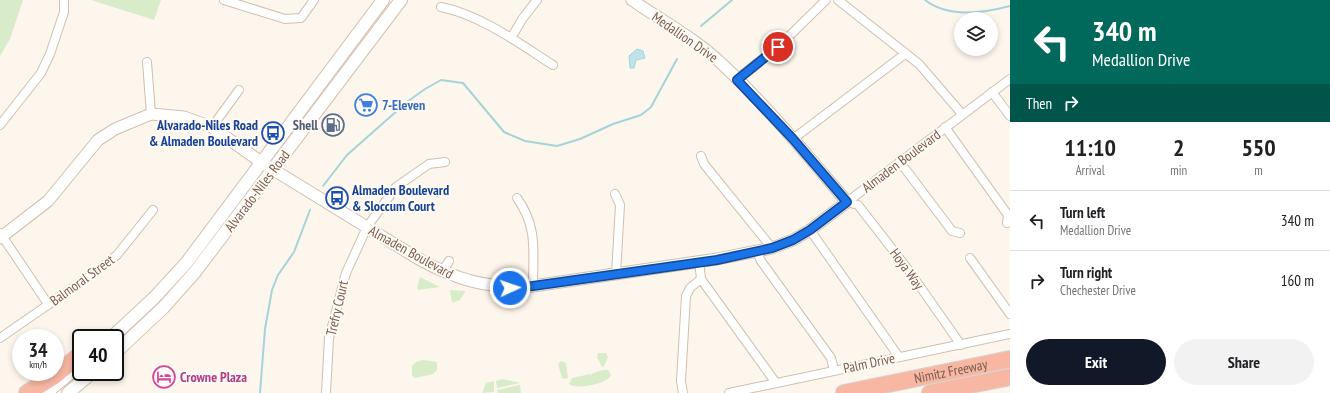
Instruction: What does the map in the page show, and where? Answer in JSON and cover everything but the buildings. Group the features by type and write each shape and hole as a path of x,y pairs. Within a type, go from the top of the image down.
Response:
{"highway":[{"name":"Nimitz Freeway","path":"844,393 1010,359"},
{"path":"27,393 72,361"},
{"path":"930,393 1010,377"},
{"name":"Nimitz Freeway","path":"980,393 1010,387"}],"main road":[{"name":"Alvarado-Niles Road","path":"120,329 169,282 200,245 383,0"},
{"name":"Alvarado-Niles Road","path":"124,345 163,308 210,253 401,0"},
{"path":"163,308 161,301 191,264 200,251 200,245"},
{"path":"46,393 72,371"},
{"path":"68,393 82,381"}],"street":[{"path":"0,125 41,73 50,54 64,12 64,0"},
{"path":"224,0 285,19 301,18 314,0"},
{"path":"511,38 523,18 537,0"},
{"name":"Medallion Drive","path":"634,0 706,50 793,139 847,202"},
{"path":"737,80 778,47 826,0"},
{"path":"838,0 919,64 962,114"},
{"path":"442,7 458,10 511,38 553,65"},
{"path":"793,139 905,54"},
{"path":"147,62 151,114"},
{"name":"Almaden Boulevard","path":"1,235 48,201 98,140 115,129 151,114 184,117 212,127 273,170 442,272 482,285 510,288 616,274 757,252 793,240 810,230 1010,79"},
{"path":"212,127 239,90"},
{"path":"992,92 1010,116"},
{"path":"945,127 1008,215 1007,223"},
{"path":"701,156 704,164 772,248"},
{"name":"Trefry Court","path":"326,393 329,338 346,273 367,227 396,187 429,164 445,162"},
{"path":"900,162 952,231 960,233"},
{"path":"615,194 620,205 616,274"},
{"path":"517,198 524,208 533,232 533,286"},
{"name":"Hoya Way","path":"847,202 858,205 907,268 961,344"},
{"name":"Balmoral Street","path":"0,338 97,271 117,255 153,210"},
{"path":"810,230 899,357"},
{"path":"1,235 48,304"},
{"path":"757,252 761,262 831,358 834,370"},
{"path":"970,258 1010,314"},
{"path":"442,272 448,261"},
{"path":"700,261 701,279 776,383"},
{"path":"683,393 681,381 686,296 690,288 701,279"},
{"name":"Palm Drive","path":"729,393 1010,334"}],"green space":[{"path":"0,0 23,0 10,39 0,56"},
{"path":"91,0 161,0 154,20"},
{"path":"420,277 440,287 418,290 417,288"},
{"path":"450,290 465,292 460,300 452,303"},
{"path":"598,353 606,353 608,357 604,366 602,367 597,357"},
{"path":"423,360 437,362 437,370 433,374 415,378 412,375 412,366 416,362"},
{"path":"561,361 566,363 568,378 565,379 562,378 558,364"},
{"path":"608,370 611,375 604,381 585,386 573,386 569,384 572,378 590,374 591,377 591,374"},
{"path":"502,379 520,383 497,388 496,381"},
{"path":"494,381 494,392 482,393 486,383"},
{"path":"520,385 521,393 498,393 497,390"}],"water":[{"path":"637,49 643,51 645,58 636,60 634,68 630,68 629,56"}],"waterway":[{"path":"701,26 732,0"},
{"path":"925,0 934,6 955,12 989,11 1010,6"},
{"path":"323,186 347,155 407,102 441,80 463,83 504,132 525,141 557,146 580,139 613,124 641,115 651,107 677,59"},
{"path":"260,393 265,329 272,290 278,275 294,252 310,210"}],"place":[{"name":"7-Eleven","path":"366,105"},
{"name":"Shell","path":"333,125"},
{"name":"Alvarado-Niles Road & Almaden Boulevard","path":"273,133"},
{"name":"Almaden Boulevard & Sloccum Court","path":"337,198"},
{"name":"Crowne Plaza","path":"164,377"}],"route":[{"path":"510,288 533,286 700,261 717,260 772,248 793,240 810,230 847,202 793,139 737,80 778,47"}]}
